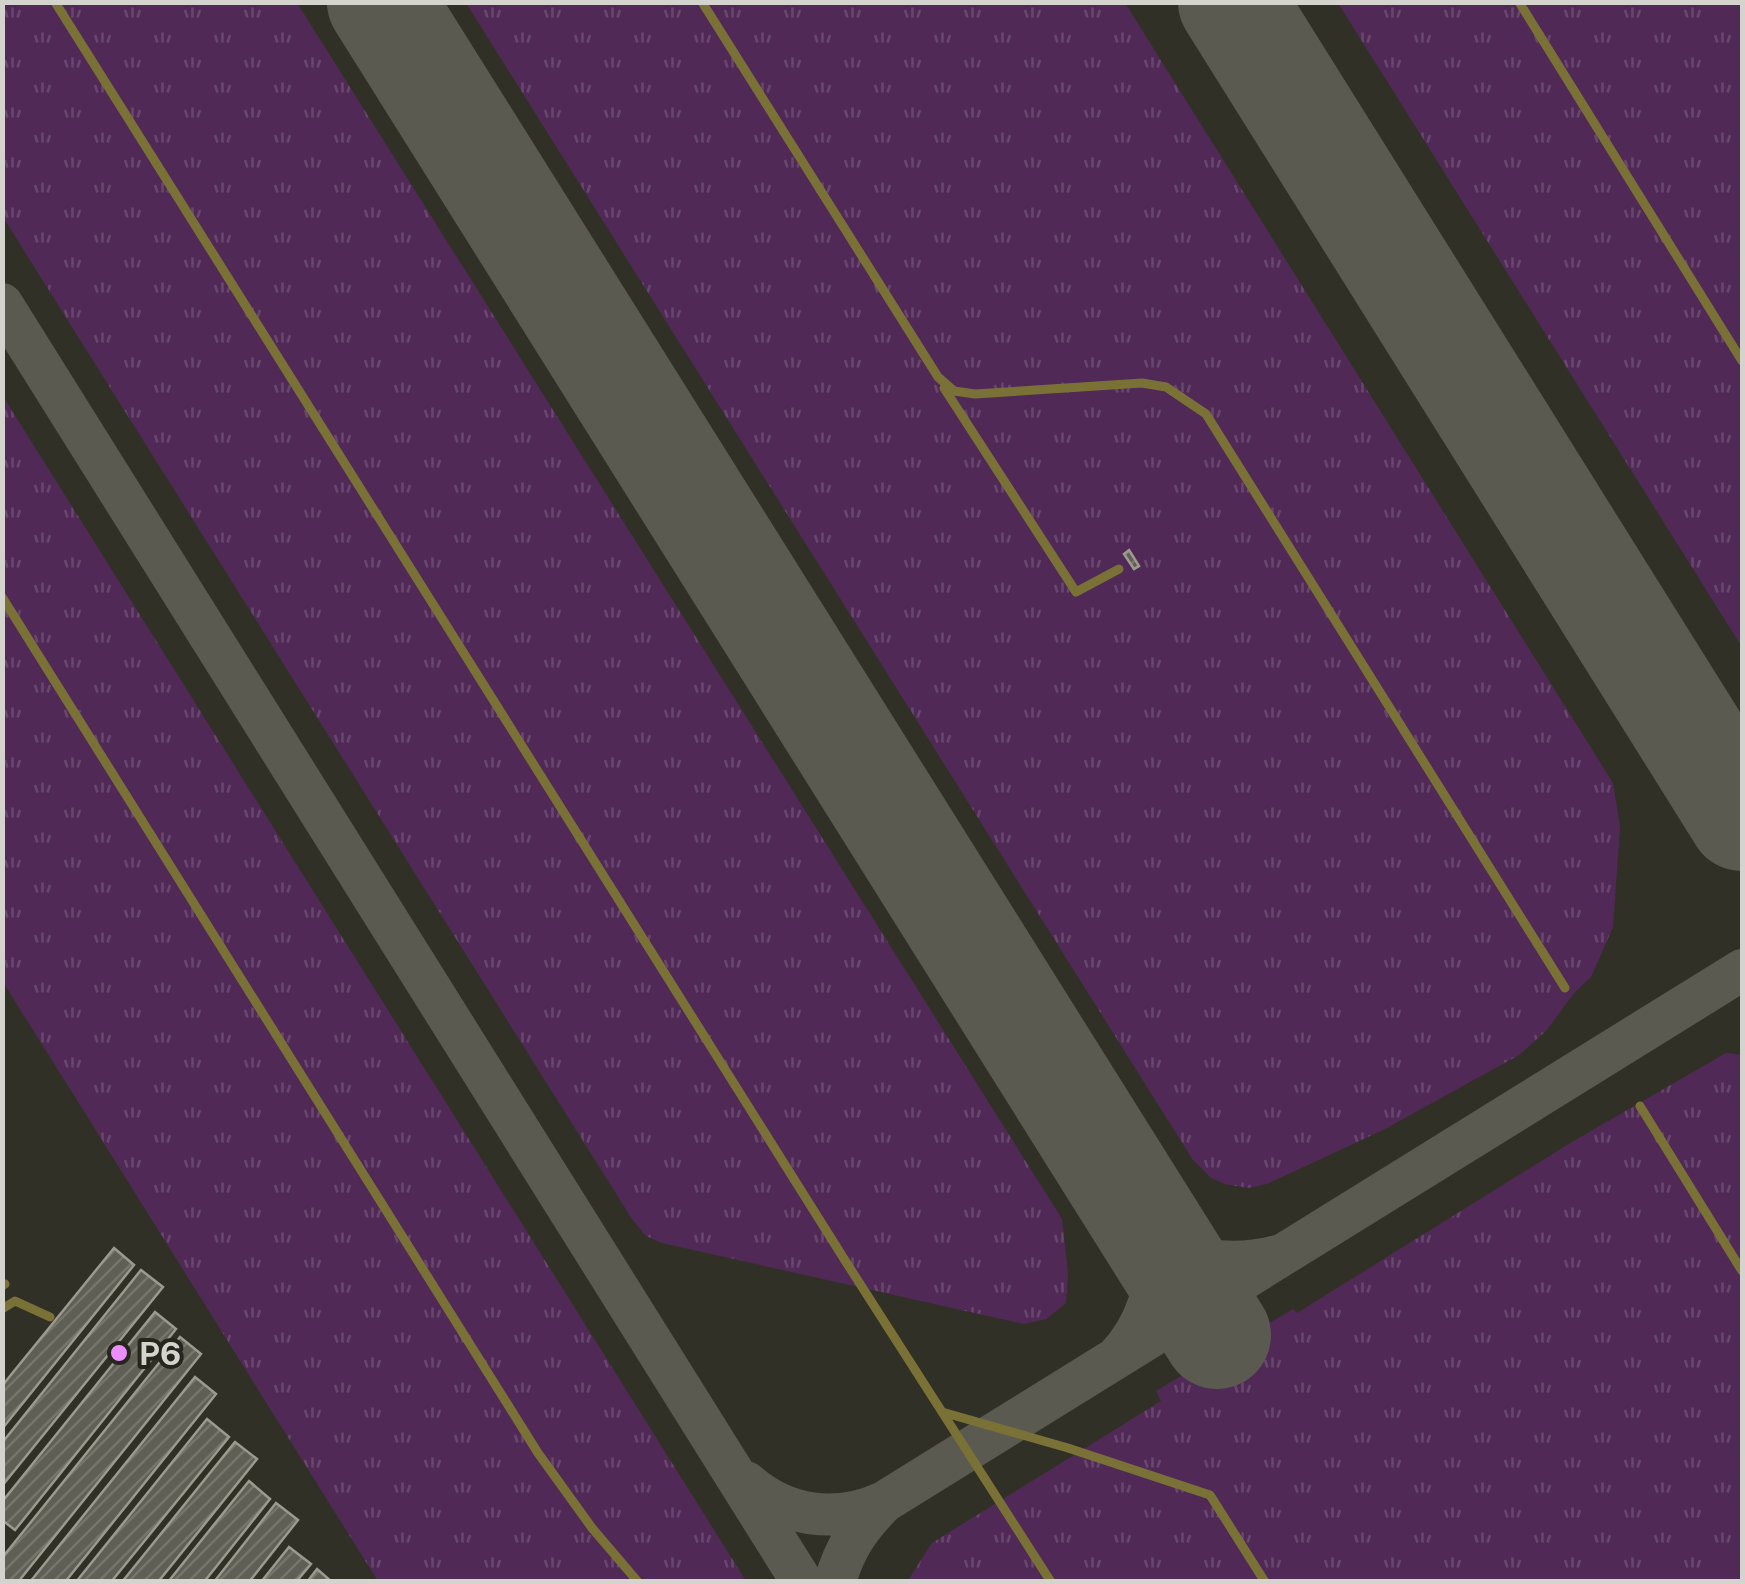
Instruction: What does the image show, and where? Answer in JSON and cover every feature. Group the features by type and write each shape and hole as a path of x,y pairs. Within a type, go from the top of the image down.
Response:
{"lane":[{"path":"55,2 1051,1582"},
{"path":"702,2 1076,592 1119,569"},
{"path":"1519,2 1742,361"},
{"path":"938,377 954,391 975,394 1166,386 1206,414 1565,988"},
{"path":"2,597 538,1453 592,1528 638,1582"},
{"path":"1640,1106 1742,1272"},
{"path":"2,1309 15,1301 50,1317"},
{"path":"942,1412 1210,1495 1264,1582"}],"green space":[{"path":"3,3 297,3 1062,1219 1068,1273 1066,1303 1046,1319 1024,1324 662,1243 646,1236 632,1219 3,217"},
{"path":"466,3 1125,3 1613,783 1620,827 1613,927 1591,977 1546,1031 1519,1055 1383,1130 1267,1184 1248,1188 1211,1178 1193,1160"},
{"path":"1338,3 1742,3 1742,647"},
{"path":"2,395 746,1581 378,1581 3,982"},
{"path":"1726,1053 1742,1055 1742,1581 907,1582 932,1543 1161,1401 1156,1391 1293,1309 1297,1313 1572,1142"}],"building":[{"path":"1129,550 1139,566 1134,569 1124,554"},
{"path":"114,1248 134,1265 2,1429 2,1386"},
{"path":"141,1270 163,1287 2,1486 2,1443"},
{"path":"155,1312 176,1329 15,1530 2,1520 2,1502"},
{"path":"180,1337 201,1354 18,1582 2,1582 2,1558"},
{"path":"195,1377 216,1394 65,1582 30,1582"},
{"path":"207,1419 229,1437 111,1582 76,1582"},
{"path":"235,1442 257,1459 158,1582 122,1582"},
{"path":"249,1481 270,1499 204,1582 168,1582"},
{"path":"276,1503 298,1520 249,1582 214,1582"},
{"path":"289,1547 311,1564 296,1582 261,1582"},
{"path":"317,1569 332,1582 307,1582"}],"taxiway":[{"path":"2,304 802,1582"},
{"path":"1732,800 1742,809"},
{"path":"835,1582 854,1538 884,1502 1742,970"},
{"path":"1117,1357 1136,1332 1149,1304 1158,1242 1185,1255 1216,1261 1277,1256"},
{"path":"746,1482 777,1503 812,1513 848,1513 884,1502"}],"runway":[{"path":"381,2 1217,1335"},
{"path":"1232,2 1742,817"}],"place":[{"name":"P6","path":"119,1353"}]}
